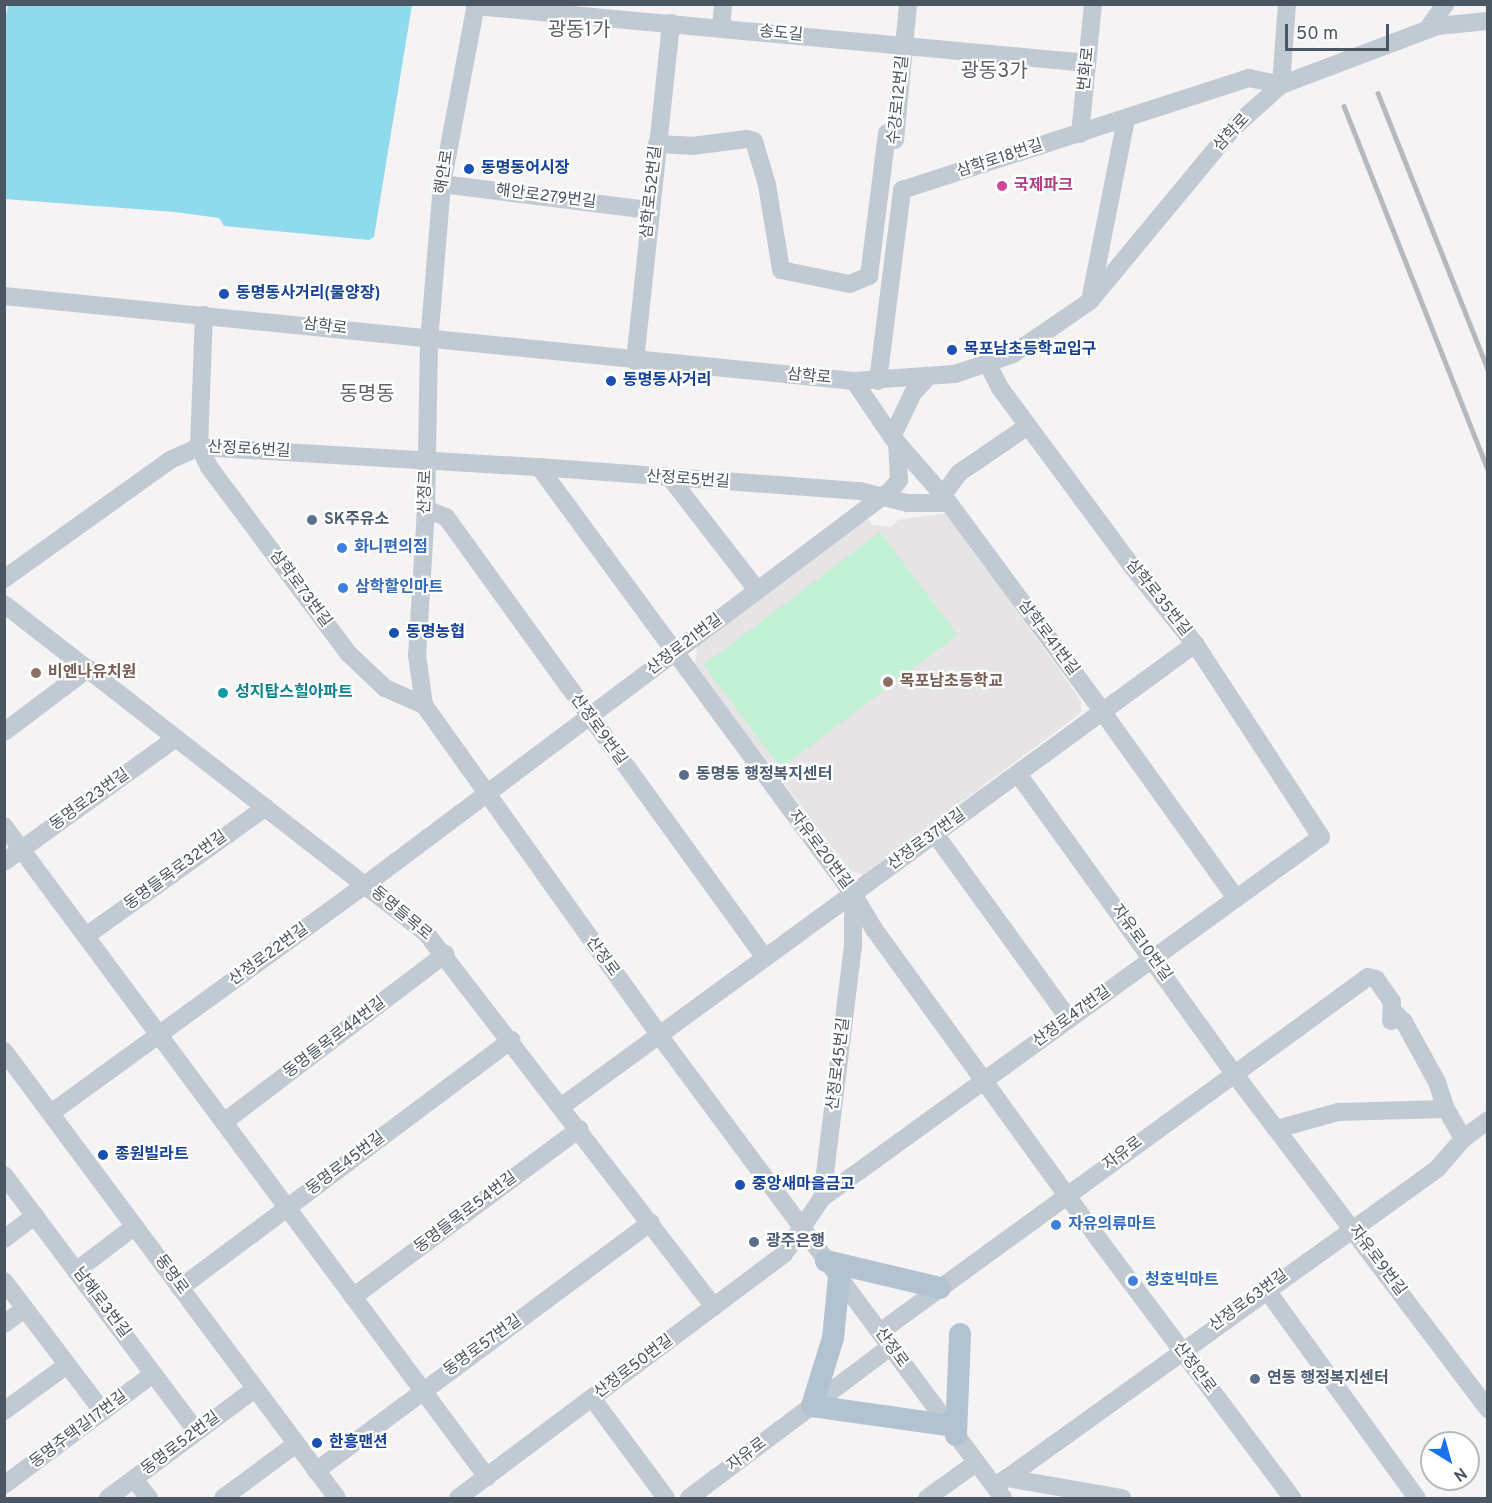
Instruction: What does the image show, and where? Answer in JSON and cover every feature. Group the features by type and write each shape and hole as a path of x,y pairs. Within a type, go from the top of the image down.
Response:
{"main road":[{"path":"940,1288 832,1269 833,1338 812,1406 952,1430 960,1334"}],"street":[{"path":"721,28 723,4"},
{"name":"수강로12번길","path":"902,190 896,188 892,175 908,4"},
{"name":"번화로","path":"1080,134 1093,4"},
{"path":"1281,85 1287,4"},
{"path":"1427,30 1445,4"},
{"name":"송도길","path":"475,5 1087,63"},
{"name":"해안로","path":"429,340 442,184 475,5"},
{"name":"삼학로","path":"4,296 635,361 854,381 926,379 988,364 1040,339 1090,301 1233,128 1281,85 1427,30 1488,21"},
{"name":"삼학로52번길","path":"635,361 649,210 671,23"},
{"name":"삼학로18번길","path":"902,190 1126,120 1249,78 1281,85"},
{"path":"1090,301 1126,120"},
{"path":"657,144 692,146 754,141 767,185 781,270 850,284 870,276 887,133 896,130"},
{"name":"해안로279번길","path":"442,184 649,210"},
{"path":"878,381 902,190"},
{"path":"199,447 204,315"},
{"name":"산정로","path":"429,340 426,508 417,655 424,705 485,794 659,1035 976,1463 1001,1488"},
{"name":"삼학로35번길","path":"988,364 1000,388 1131,566 1195,644 1321,837"},
{"path":"894,440 913,393 926,379"},
{"name":"삼학로41번길","path":"854,381 894,440 945,499 1102,711 1236,898"},
{"path":"945,499 959,473 1028,426"},
{"name":"산정로21번길","path":"485,794 589,718 900,480 894,440"},
{"name":"산정로6번길","path":"4,579 170,460 199,447 427,459"},
{"name":"삼학로73번길","path":"199,447 213,472 349,654 385,688 424,705"},
{"name":"산정로5번길","path":"427,459 883,494 907,503 945,499"},
{"name":"자유로20번길","path":"539,467 673,654 853,894 874,929 1097,1237"},
{"path":"671,479 756,590"},
{"name":"산정로9번길","path":"426,508 446,517 589,718 765,958"},
{"name":"동명들목로","path":"4,604 426,933 512,1040 714,1307"},
{"name":"산정로37번길","path":"562,1106 1195,644"},
{"path":"4,732 89,668"},
{"name":"동명로23번길","path":"4,862 176,738"},
{"name":"자유로10번길","path":"1017,774 1264,1113"},
{"name":"산정로22번길","path":"51,1113 365,885 485,794"},
{"name":"동명들목로32번길","path":"86,936 266,807"},
{"path":"4,826 487,1477"},
{"path":"935,834 1069,1019"},
{"name":"산정로47번길","path":"822,1198 1321,837"},
{"name":"산정로45번길","path":"801,1227 822,1198 853,946 853,894"},
{"name":"동명들목로44번길","path":"224,1122 445,954"},
{"name":"자유로","path":"689,1498 812,1406 940,1288 1068,1196 1233,1072 1368,977 1376,979 1392,1002 1391,1016 1404,1022 1437,1082 1446,1109"},
{"name":"동명로45번길","path":"180,1288 512,1040"},
{"name":"동명로","path":"7,1059 51,1113 337,1498"},
{"path":"1277,1129 1338,1112 1446,1109 1463,1139"},
{"name":"자유로9번길","path":"1264,1113 1488,1410"},
{"name":"산정로63번길","path":"1001,1488 1180,1350 1437,1169 1463,1139 1488,1120"},
{"name":"동명들목로54번길","path":"353,1297 579,1129"},
{"name":"남해로3번길","path":"4,1175 197,1432"},
{"path":"4,1239 35,1216"},
{"name":"동명로57번길","path":"316,1471 651,1222"},
{"path":"76,1271 135,1227"},
{"name":"산정로50번길","path":"458,1498 784,1254 801,1227"},
{"name":"산정안로","path":"1097,1237 1292,1498"},
{"path":"4,1281 103,1412"},
{"path":"1266,1289 1417,1498"},
{"path":"4,1324 25,1308"},
{"path":"4,1411 67,1365"},
{"name":"동명주택길17번길","path":"4,1485 153,1374"},
{"name":"동명로52번길","path":"108,1498 255,1389"},
{"path":"592,1398 666,1498"},
{"path":"223,1498 244,1492 296,1444"},
{"path":"927,1498 976,1463"},
{"path":"134,1479 149,1498"},
{"path":"1001,1488 1122,1498"}],"shaded area":[{"name":"목포남초등학교","path":"946,513 1081,700 1081,713 863,875 850,871 695,665 697,647 865,514 872,525 891,527 898,520"}],"green space":[{"path":"880,532 958,635 781,768 704,665"}],"water":[{"path":"8,5 412,5 374,237 369,240 224,226 219,218 175,212 5,199 4,26"}],"railway":[{"path":"1378,93 1488,370"},
{"path":"1344,106 1488,470"}],"place":[{"name":"동명동어시장","path":"469,169"},
{"name":"국제파크","path":"1002,186"},
{"name":"동명동사거리(물양장)","path":"224,294"},
{"name":"목포남초등학교입구","path":"952,350"},
{"name":"동명동사거리","path":"611,381"},
{"name":"SK주유소","path":"312,520"},
{"name":"화니편의점","path":"342,548"},
{"name":"삼학할인마트","path":"343,588"},
{"name":"동명농협","path":"394,633"},
{"name":"비엔나유치원","path":"36,673"},
{"name":"목포남초등학교","path":"888,682"},
{"name":"성지탑스힐아파트","path":"223,693"},
{"name":"동명동 행정복지센터","path":"684,775"},
{"name":"종원빌라트","path":"103,1155"},
{"name":"중앙새마을금고","path":"740,1185"},
{"name":"자유의류마트","path":"1056,1225"},
{"name":"광주은행","path":"754,1242"},
{"name":"청호빅마트","path":"1133,1281"},
{"name":"연동 행정복지센터","path":"1255,1379"},
{"name":"한흥맨션","path":"317,1443"}],"district":[{"name":"광동1가","path":"579,31"},
{"name":"광동3가","path":"994,72"},
{"name":"동명동","path":"367,395"}]}
